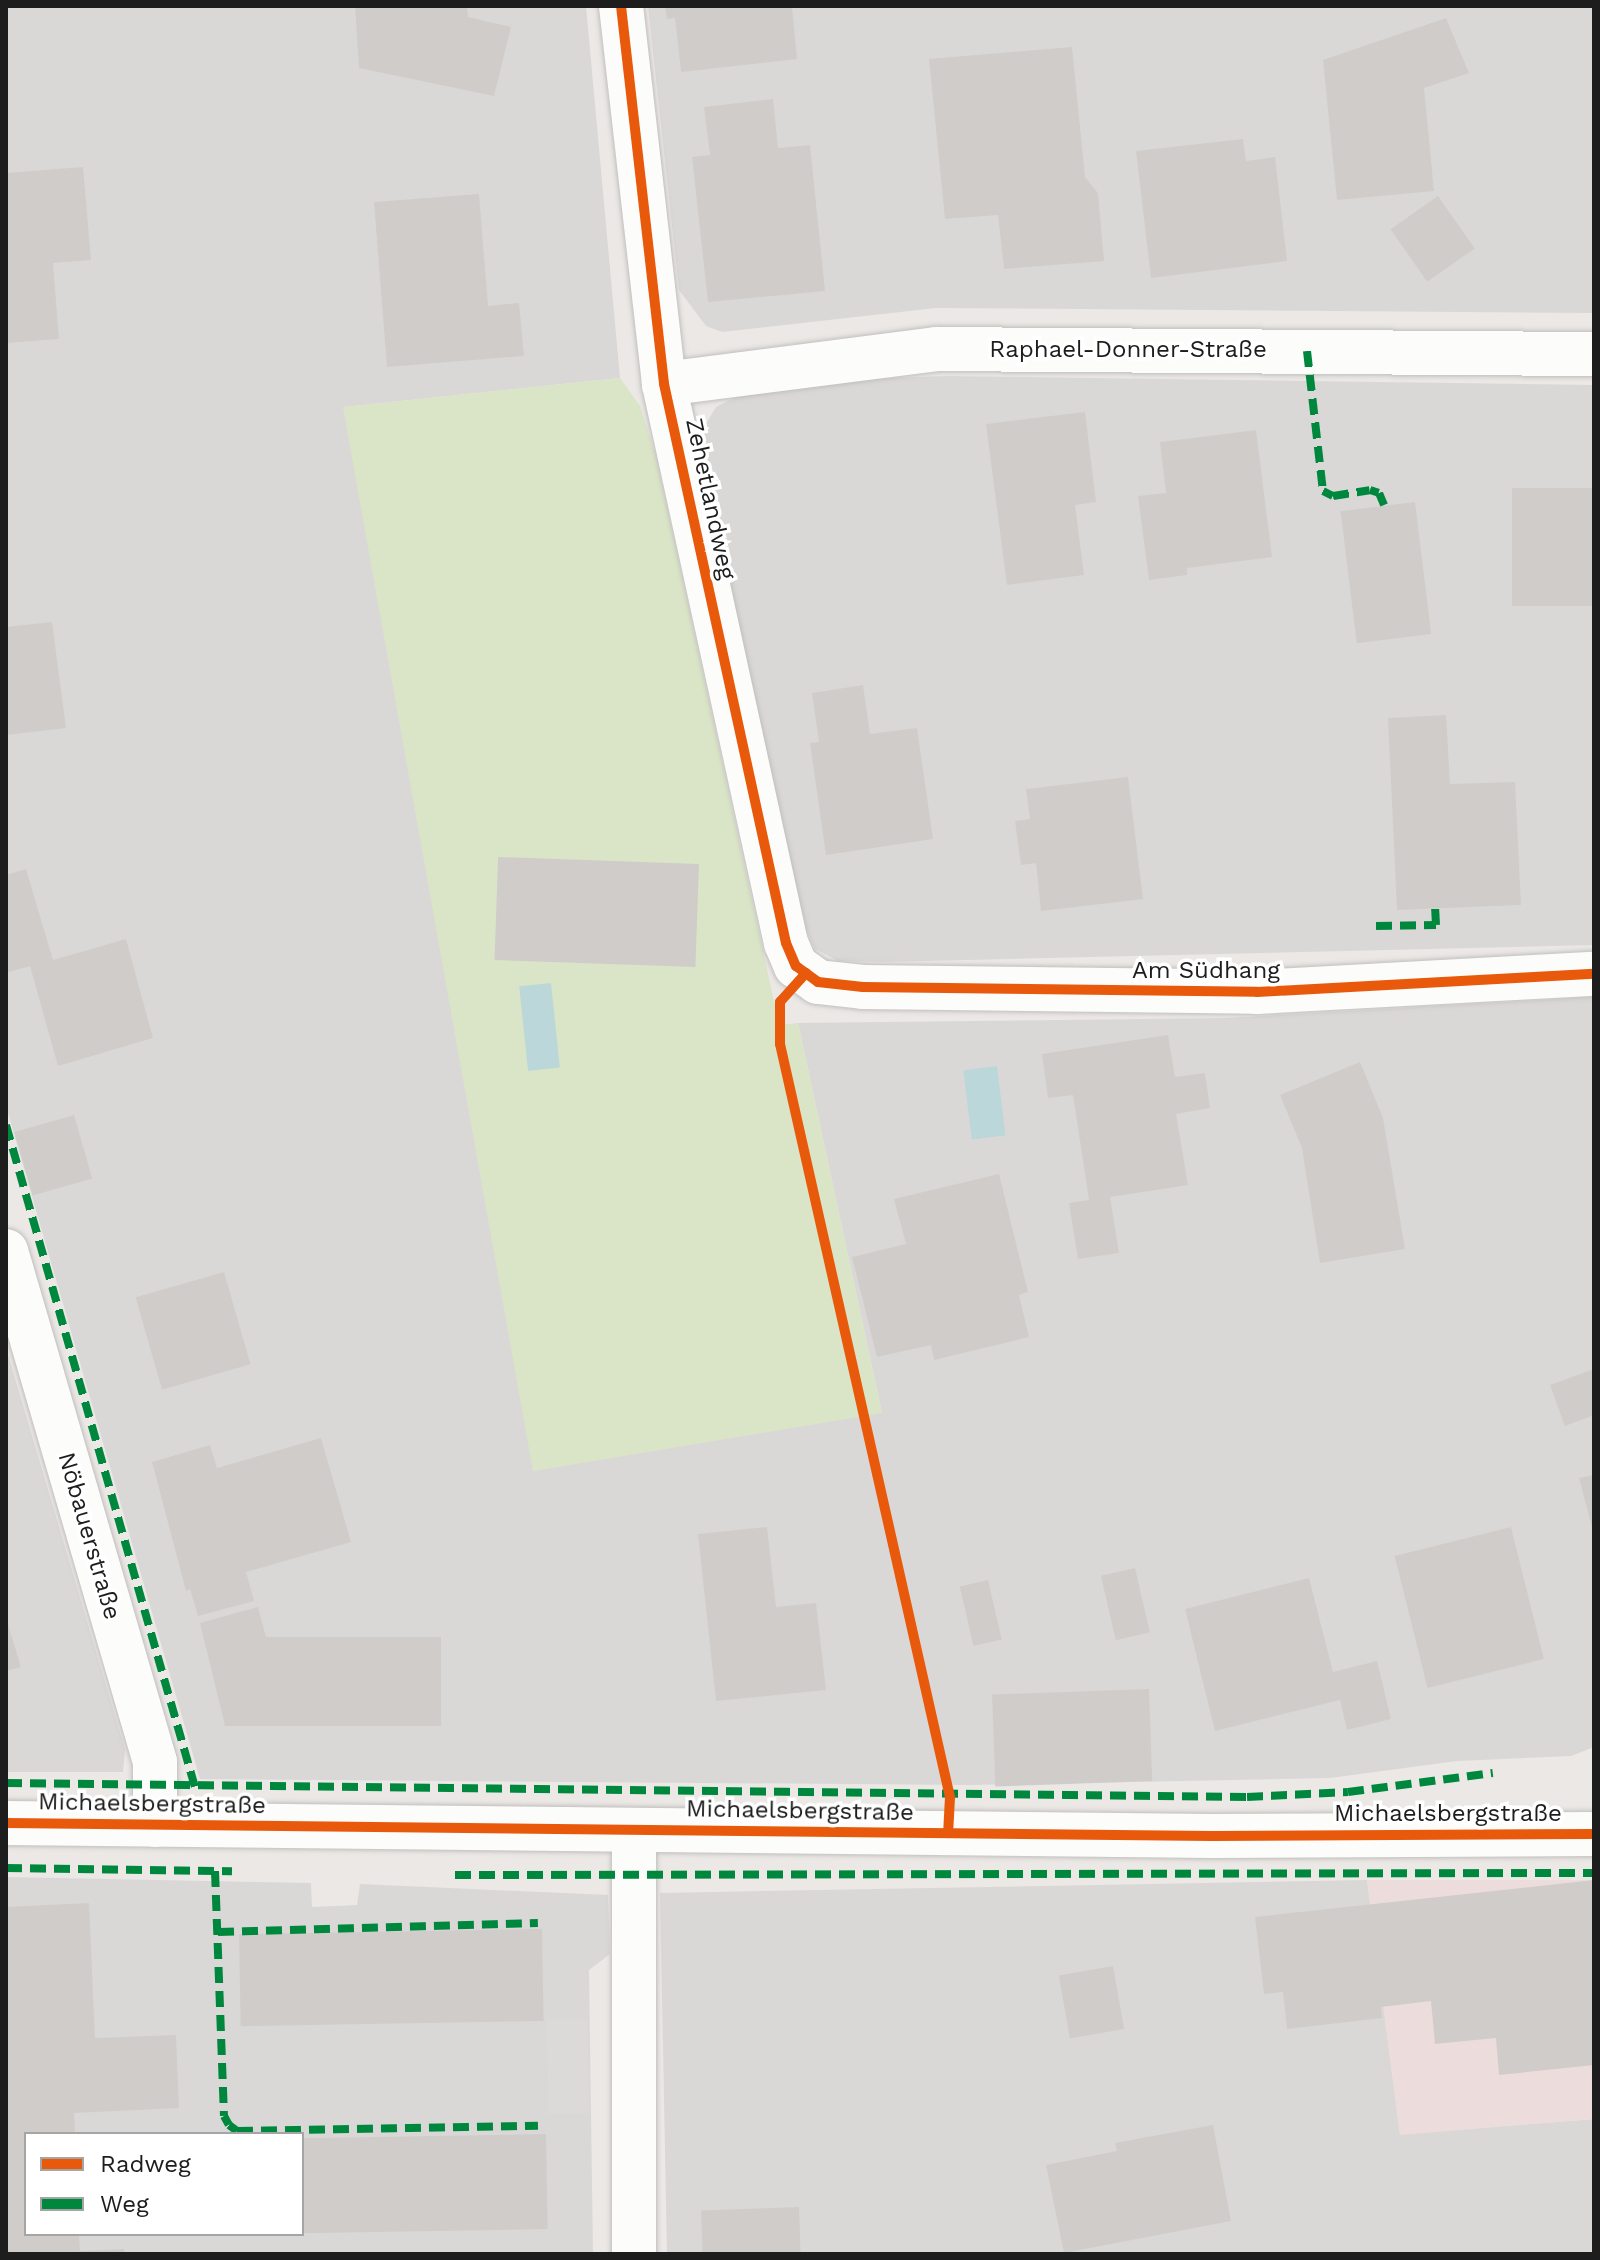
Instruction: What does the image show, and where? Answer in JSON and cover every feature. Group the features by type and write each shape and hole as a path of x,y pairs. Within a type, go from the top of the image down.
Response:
{"street":[{"name":"Zehetlandweg","path":"621,6 664,384 786,943 796,966 818,982"},
{"name":"Raphael-Donner-Straße","path":"664,384 936,349 1594,354"},
{"name":"Am Südhang","path":"818,982 1257,992 1594,974"},
{"name":"Nöbauerstraße","path":"6,1251 155,1762 155,1825"},
{"name":"Michaelsbergstraße","path":"6,1823 634,1830 1594,1834"},
{"path":"634,1830 634,2254"}],"shaded area":[{"path":"6,6 586,6 620,378 344,407 882,1413 798,1023 1226,1018 1594,997 1594,1747 1571,1756 1457,1761 1330,1778 972,1785 200,1779 6,1106"},
{"path":"648,6 1594,6 1594,313 936,308 722,332 706,326 679,290"},
{"path":"946,376 1594,385 1594,945 883,962 839,961 815,949 804,925 700,447 704,427 716,407 742,394 836,380"},
{"path":"6,1348 125,1749 123,1772 6,1772"},
{"path":"6,1877 311,1883 312,1907 357,1905 360,1884 608,1895 610,1954 589,1970 593,2254 6,2254"},
{"path":"1367,1880 1400,2134 1594,2119 1594,2254 667,2254 660,1893"},
{"path":"1367,1880 1594,1880 1594,2119 1400,2135"},
{"path":"587,2019 589,2113 549,2114 547,2020"}],"green space":[{"path":"620,378 640,406 657,460 779,1025 798,1023 882,1413 533,1471 343,407"}],"water":[{"path":"551,983 560,1068 528,1071 519,986"},
{"path":"997,1066 1006,1135 972,1140 963,1070"}],"building":[{"path":"355,6 467,6 468,17 511,27 494,96 359,68"},
{"path":"665,6 792,7 797,59 681,72 675,18 667,19"},
{"path":"1446,18 1469,73 1424,88 1434,191 1337,200 1323,60"},
{"path":"1072,47 1085,177 1098,193 1104,261 1004,269 998,215 945,219 929,59"},
{"path":"773,99 778,148 810,145 825,291 708,302 692,157 710,155 704,107"},
{"path":"1243,139 1246,161 1275,157 1287,261 1151,278 1136,151"},
{"path":"83,167 91,260 53,263 59,339 6,343 6,173"},
{"path":"479,194 488,306 519,303 524,356 387,367 374,202"},
{"path":"1438,196 1475,248 1427,282 1390,229"},
{"path":"1085,412 1096,502 1075,505 1084,575 1007,585 986,424"},
{"path":"1256,430 1272,557 1187,568 1187,575 1149,580 1138,496 1166,493 1160,442"},
{"path":"1512,488 1594,488 1594,606 1512,606"},
{"path":"1415,502 1431,634 1357,643 1341,511"},
{"path":"52,622 66,728 6,735 6,627"},
{"path":"863,685 870,734 917,728 933,839 826,855 810,743 819,742 812,693"},
{"path":"1446,715 1450,784 1515,782 1521,905 1397,910 1388,718"},
{"path":"1128,777 1143,899 1041,911 1036,863 1021,865 1015,821 1030,819 1026,789"},
{"path":"498,857 699,864 695,967 495,960"},
{"path":"26,869 53,960 126,939 153,1038 58,1066 30,966 6,973 6,875"},
{"path":"1168,1035 1175,1077 1205,1073 1210,1108 1176,1114 1188,1185 1110,1197 1119,1253 1078,1259 1069,1203 1089,1200 1073,1095 1048,1098 1042,1054"},
{"path":"1360,1062 1383,1118 1405,1249 1320,1263 1302,1148 1280,1095"},
{"path":"74,1115 92,1178 33,1196 14,1132"},
{"path":"999,1174 1028,1292 1019,1295 1029,1337 934,1360 931,1345 877,1357 852,1257 906,1244 894,1199"},
{"path":"224,1272 250,1364 162,1390 136,1297"},
{"path":"1594,1369 1594,1415 1565,1426 1550,1385"},
{"path":"321,1438 351,1542 246,1572 254,1601 198,1616 190,1589 186,1591 152,1462 210,1445 217,1468"},
{"path":"1594,1475 1594,1531 1593,1531 1579,1478"},
{"path":"767,1527 776,1607 816,1603 826,1690 716,1701 698,1534"},
{"path":"1511,1527 1544,1659 1427,1688 1395,1556"},
{"path":"1135,1568 1150,1632 1116,1640 1101,1576"},
{"path":"1309,1578 1333,1672 1377,1661 1391,1719 1347,1730 1340,1700 1215,1731 1185,1609"},
{"path":"988,1580 1002,1639 973,1646 960,1587"},
{"path":"258,1607 266,1637 441,1637 441,1726 225,1726 200,1623"},
{"path":"6,1618 21,1667 6,1671"},
{"path":"1149,1689 1152,1781 995,1786 992,1694"},
{"path":"1594,1880 1594,2065 1499,2075 1496,2038 1435,2044 1431,2001 1381,2007 1382,2018 1287,2029 1283,1992 1264,1994 1255,1917"},
{"path":"89,1903 95,2038 176,2035 179,2108 74,2113 75,2132 24,2132 24,2236 79,2236 80,2251 124,2249 125,2254 6,2254 6,1907"},
{"path":"542,1929 544,2021 241,2026 239,1934"},
{"path":"1113,1966 1124,2029 1070,2039 1059,1976"},
{"path":"1213,2125 1231,2221 1064,2253 1046,2165 1117,2151 1115,2143"},
{"path":"546,2134 548,2229 304,2233 304,2138"},
{"path":"799,2207 801,2254 703,2254 701,2210"}],"marked path":[{"path":"1307,351 1323,491 1333,496 1370,490 1379,493 1384,505"},
{"path":"1376,926 1436,925 1435,908"},
{"path":"6,1125 195,1787"},
{"path":"6,1783 1247,1797 1348,1792 1493,1773"},
{"path":"6,1868 232,1871"},
{"path":"215,1871 224,2116 229,2125 237,2131 538,2126"},
{"path":"455,1875 1594,1873"},
{"path":"218,1932 538,1923"}],"cycle path":[{"path":"621,6 664,384 786,943 796,966 818,982 863,987 1257,992 1594,974"},
{"path":"806,973 780,1002 780,1044 950,1797 948,1833"},
{"path":"6,1823 1212,1836 1594,1834"}]}
